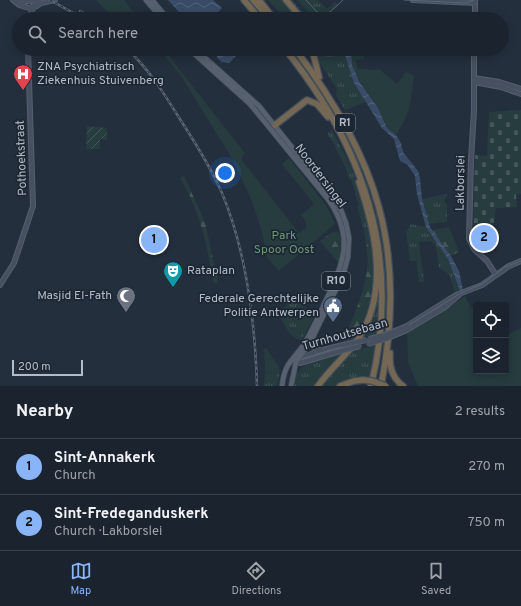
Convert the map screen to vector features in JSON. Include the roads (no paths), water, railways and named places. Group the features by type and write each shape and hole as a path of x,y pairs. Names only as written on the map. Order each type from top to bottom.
{"highway":[{"path":"244,0 254,12"},
{"path":"253,0 264,12"},
{"path":"259,0 268,12"},
{"path":"286,0 296,12"},
{"name":"R1","path":"291,56 326,105 352,155 369,202 377,235 382,273 382,321 379,352 371,386"},
{"name":"R1","path":"301,56 321,83 348,128 372,182 388,247 391,303 387,353 381,386"},
{"name":"R1","path":"314,56 321,83"},
{"path":"308,80 310,88 328,117 344,148 359,184 372,232 377,282 373,306 362,332 318,386"},
{"path":"272,127 307,100 317,104 328,117"},
{"path":"391,303 394,331 390,355 390,368 397,382 403,386"},
{"path":"340,386 354,381 363,380 377,382 386,386"}],"main road":[{"path":"146,0 156,12"},
{"path":"152,0 162,12"},
{"name":"Noordersingel","path":"197,56 240,94 272,127 338,206 343,215 348,233 349,251 345,270 311,341 296,359 288,363 284,373 282,386"},
{"name":"Noordersingel","path":"203,56 248,94 333,206 342,225 344,238 343,260 337,278 296,359 291,386"}],"street":[{"path":"12,0 17,4 32,8 40,3 55,0"},
{"path":"16,0 22,2 34,0"},
{"path":"32,12 32,8 39,0"},
{"path":"413,0 475,2"},
{"name":"Pothoekstraat","path":"0,285 14,263 34,206 28,56"},
{"name":"Lakborslei","path":"474,56 475,80 469,236 474,249 487,261 496,275"},
{"path":"475,80 521,89"},
{"path":"483,81 521,94"},
{"name":"Turnhoutsebaan","path":"367,341 360,346 300,363 296,359 323,350 367,341 407,328 461,294 482,285 509,266 521,261"},
{"path":"311,341 315,349 323,350"}],"water":[{"path":"168,0 213,0 222,8 218,12 179,12"},
{"path":"217,56 236,56 229,63 222,62"},
{"path":"345,56 351,56 352,65 359,81 378,108 387,128 396,135 401,143 403,152 418,171 422,199 430,227 451,256 459,271 463,290 460,291 448,259 426,227 417,194 415,176 407,164 400,161 394,139 382,128 354,83"}],"tram line":[{"path":"306,0 317,12"},
{"path":"330,12 343,0"},
{"path":"404,0 467,3 474,0"},
{"path":"302,359 330,350 380,338 399,331 461,293 482,284 505,267 521,261"}],"railway":[{"path":"50,0 71,12"},
{"path":"135,56 167,98 202,154 222,193 231,216 244,264 252,313 257,386"}],"place":[{"name":"ZNA Psychiatrisch Ziekenhuis Stuivenberg","path":"23,91"},
{"name":"Sint-Fredeganduskerk","path":"484,238"},
{"name":"Sint-Annakerk","path":"154,240"},
{"name":"Rataplan","path":"173,288"},
{"name":"Masjid El-Fath","path":"126,313"},
{"name":"Federale Gerechtelijke Politie Antwerpen","path":"333,323"}],"park label":[{"name":"Park Spoor Oost","path":"284,243"}]}
